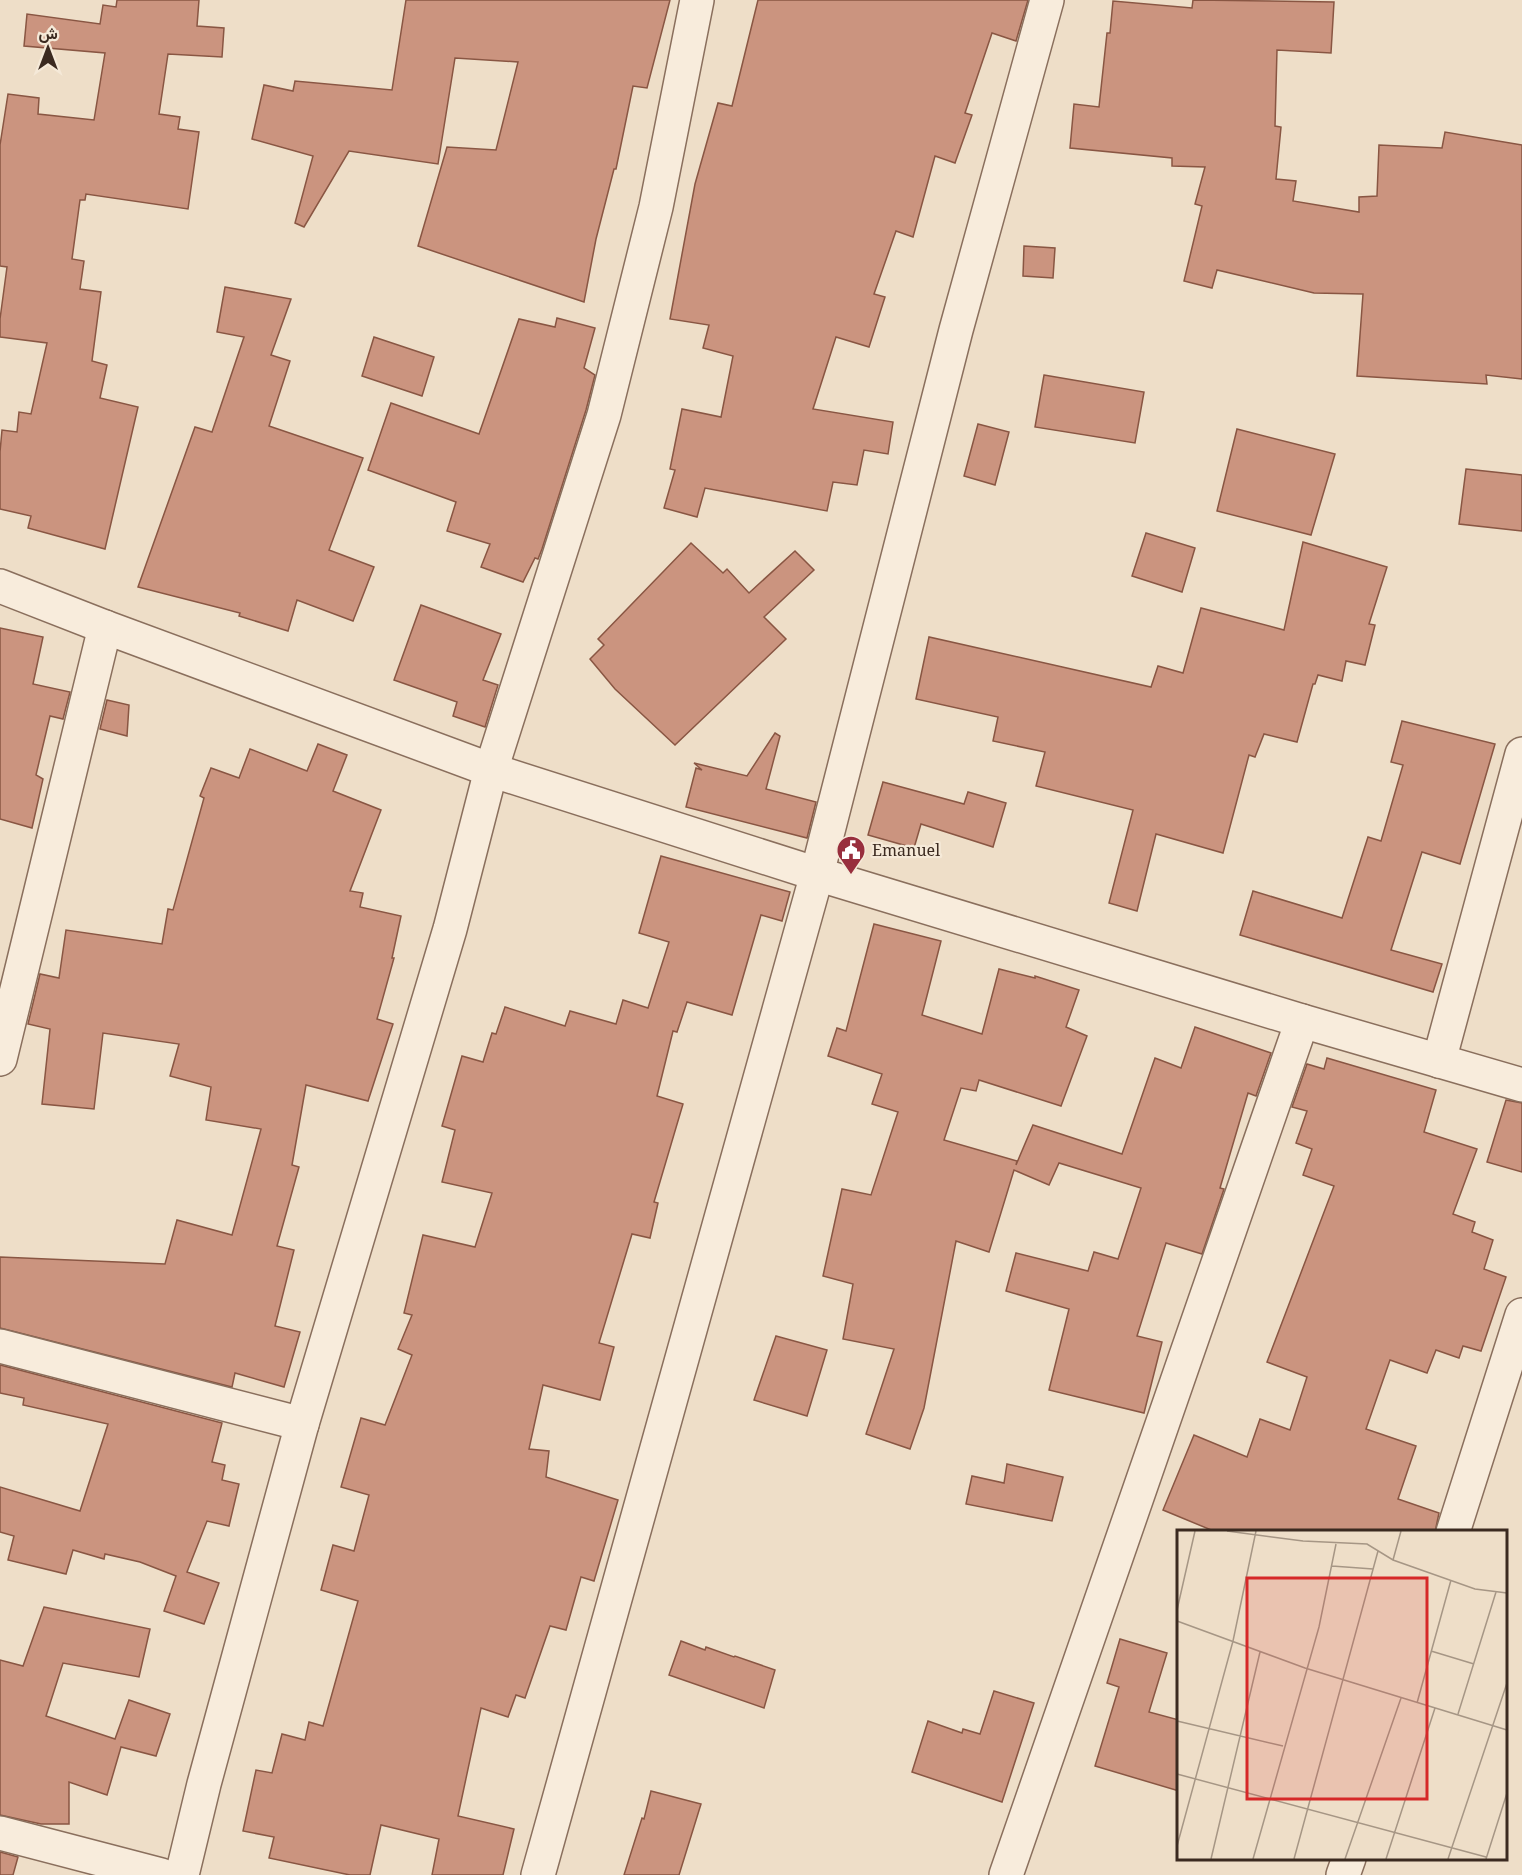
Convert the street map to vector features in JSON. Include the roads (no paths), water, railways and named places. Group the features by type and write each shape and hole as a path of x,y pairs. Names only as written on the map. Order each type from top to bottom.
{"street":[{"path":"182,1875 207,1773 302,1424 450,929 491,770 604,415 656,207 697,0"},
{"path":"538,1875 816,874 956,330 1047,0"},
{"path":"0,586 491,770 816,874 1522,1085"},
{"path":"0,1059 105,627"},
{"path":"1439,1061 1522,754"},
{"path":"1006,1875 1302,1021"},
{"path":"1454,1530 1522,1315"},
{"path":"0,1346 302,1424"},
{"path":"0,1833 161,1875"},
{"path":"1344,1875 1348,1860"}],"place":[{"name":"Emanuel","path":"851,876"}]}
